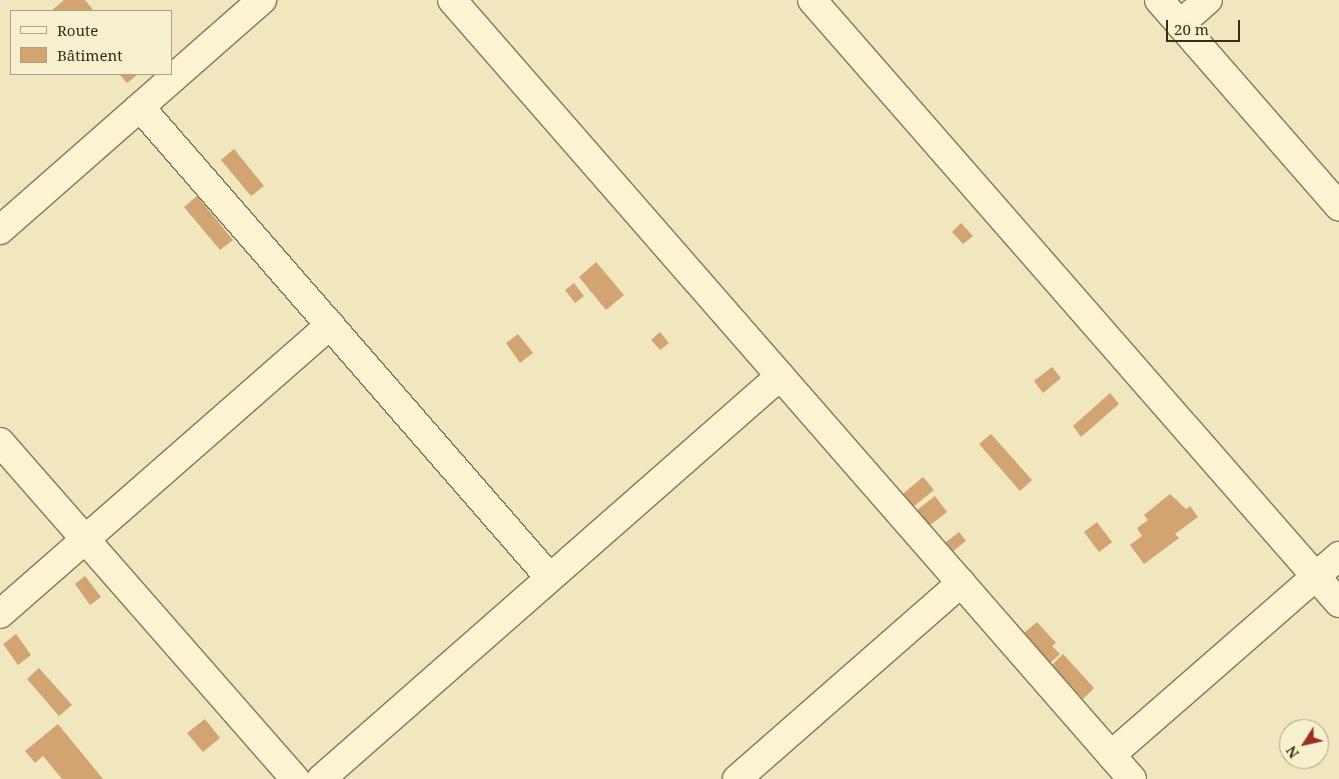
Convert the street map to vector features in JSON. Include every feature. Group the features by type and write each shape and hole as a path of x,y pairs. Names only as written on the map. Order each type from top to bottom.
{"street":[{"path":"0,230 262,0"},
{"path":"452,0 1132,779"},
{"path":"812,0 1339,604"},
{"path":"1159,0 1339,206"},
{"path":"1180,24 1208,0"},
{"path":"140,107 550,578"},
{"path":"0,614 330,325"},
{"path":"321,779 780,376"},
{"path":"0,442 295,779"},
{"path":"1111,755 1339,556"},
{"path":"742,777 961,583"}],"building":[{"path":"64,0 85,0 93,10 52,10"},
{"path":"120,75 137,75 127,83"},
{"path":"234,149 264,186 251,196 221,160"},
{"path":"197,196 233,240 220,250 184,207"},
{"path":"961,223 973,236 963,244 952,232"},
{"path":"596,262 624,295 606,310 579,277"},
{"path":"574,283 584,296 575,303 565,290"},
{"path":"660,332 669,343 660,350 651,340"},
{"path":"518,334 533,353 520,363 506,343"},
{"path":"1052,367 1061,378 1043,393 1034,381"},
{"path":"1110,393 1119,404 1081,437 1073,426"},
{"path":"991,434 1032,480 1020,491 979,444"},
{"path":"923,477 934,490 908,511 898,498"},
{"path":"1170,494 1186,509 1190,506 1198,517 1175,534 1179,538 1144,564 1130,545 1142,536 1137,528 1148,520 1144,515"},
{"path":"935,496 947,512 929,526 917,510"},
{"path":"1097,522 1112,542 1099,552 1084,532"},
{"path":"959,532 966,541 952,552 945,543"},
{"path":"85,576 101,597 90,605 75,584"},
{"path":"1037,622 1056,643 1052,646 1060,654 1050,663 1024,633"},
{"path":"16,634 31,655 18,665 3,644"},
{"path":"1063,654 1094,688 1083,699 1052,665"},
{"path":"39,668 72,705 59,716 27,679"},
{"path":"205,719 220,738 203,752 187,733"},
{"path":"58,724 103,779 62,779 43,756 35,763 25,751"}]}
